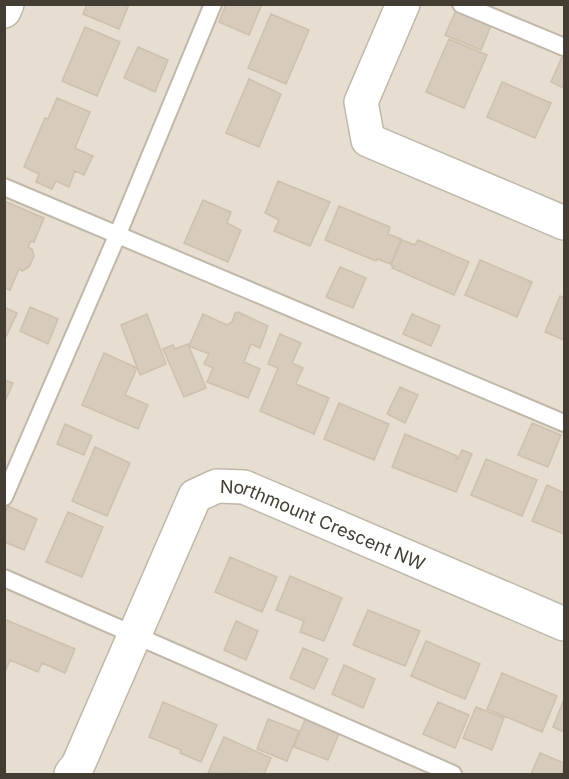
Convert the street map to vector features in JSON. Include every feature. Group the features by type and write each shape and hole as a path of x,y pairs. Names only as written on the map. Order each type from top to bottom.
{"street":[{"path":"4,11 7,4"},
{"path":"404,4 360,102 368,140 564,223"},
{"name":"Northmount Crescent NW","path":"71,774 78,765 195,496 217,486 244,487 564,624"}],"lane":[{"path":"4,496 117,236 213,4"},
{"path":"461,4 564,47"},
{"path":"4,187 564,423"},
{"path":"4,578 453,774"}],"shaded area":[{"path":"5,5 564,5 564,774 5,774"}],"building":[{"path":"87,4 129,4 119,29 83,14"},
{"path":"226,4 262,4 249,35 219,22"},
{"path":"458,6 493,21 481,50 445,35"},
{"path":"271,14 309,30 286,84 248,68"},
{"path":"85,27 120,42 97,96 62,81"},
{"path":"449,39 487,55 464,108 426,92"},
{"path":"138,47 168,60 155,92 124,78"},
{"path":"564,55 564,88 551,82"},
{"path":"249,79 281,94 259,147 226,133"},
{"path":"502,82 551,103 535,138 487,117"},
{"path":"57,98 90,112 75,148 93,156 84,175 75,171 69,187 56,181 52,189 36,182 39,174 24,167 45,118 48,119"},
{"path":"278,181 330,202 310,246 274,231 279,220 265,213"},
{"path":"203,200 231,212 227,223 241,230 228,262 184,243"},
{"path":"4,201 44,218 34,242 31,241 28,247 32,249 34,256 29,267 22,271 19,269 10,290 4,288"},
{"path":"339,206 390,227 388,234 401,239 391,264 377,259 376,261 325,240"},
{"path":"402,240 415,245 418,240 469,262 454,295 392,268 391,265"},
{"path":"480,260 532,282 517,317 465,295"},
{"path":"340,267 366,278 353,308 326,297"},
{"path":"560,296 564,298 564,340 545,332"},
{"path":"4,307 17,313 4,341"},
{"path":"30,307 58,319 48,344 20,331"},
{"path":"238,312 268,326 260,348 251,344 244,362 260,369 248,398 207,382 213,368 204,364 209,354 189,346 203,314 227,325 232,322 235,313"},
{"path":"147,314 166,364 140,375 121,325"},
{"path":"412,314 440,326 431,346 403,334"},
{"path":"280,334 301,343 292,363 303,368 296,384 329,398 314,434 260,411 278,368 268,364"},
{"path":"188,344 206,388 184,397 163,349 173,345 175,349"},
{"path":"104,353 137,368 125,395 148,405 138,429 82,405"},
{"path":"4,380 13,383 4,404"},
{"path":"400,387 418,395 405,423 387,414"},
{"path":"339,403 389,424 374,460 324,439"},
{"path":"532,423 561,435 548,467 518,455"},
{"path":"65,424 92,436 84,455 57,444"},
{"path":"405,434 457,456 456,459 462,450 472,454 456,492 392,467"},
{"path":"95,447 130,463 107,516 72,501"},
{"path":"486,459 537,480 522,516 471,495"},
{"path":"547,485 564,493 564,534 532,521"},
{"path":"8,506 37,519 24,550 4,542 4,515"},
{"path":"68,512 103,527 82,577 46,562"},
{"path":"230,557 277,577 262,612 215,592"},
{"path":"290,576 342,598 324,641 300,632 304,621 276,610"},
{"path":"368,610 420,631 405,666 353,645"},
{"path":"4,619 75,649 65,673 42,663 38,672 10,660 4,674"},
{"path":"236,621 258,631 246,660 224,650"},
{"path":"426,641 480,664 465,699 411,676"},
{"path":"303,648 328,659 314,689 290,678"},
{"path":"344,665 375,679 363,708 332,694"},
{"path":"502,673 557,696 542,732 487,709"},
{"path":"564,699 564,732 553,727"},
{"path":"163,702 217,725 201,762 180,753 181,750 149,737"},
{"path":"438,702 469,715 455,748 423,734"},
{"path":"476,707 504,718 492,750 463,738"},
{"path":"306,717 340,731 328,760 294,747"},
{"path":"268,719 299,731 287,761 257,749"},
{"path":"224,737 271,758 264,774 208,773"},
{"path":"540,753 564,763 562,774 531,774"}]}
